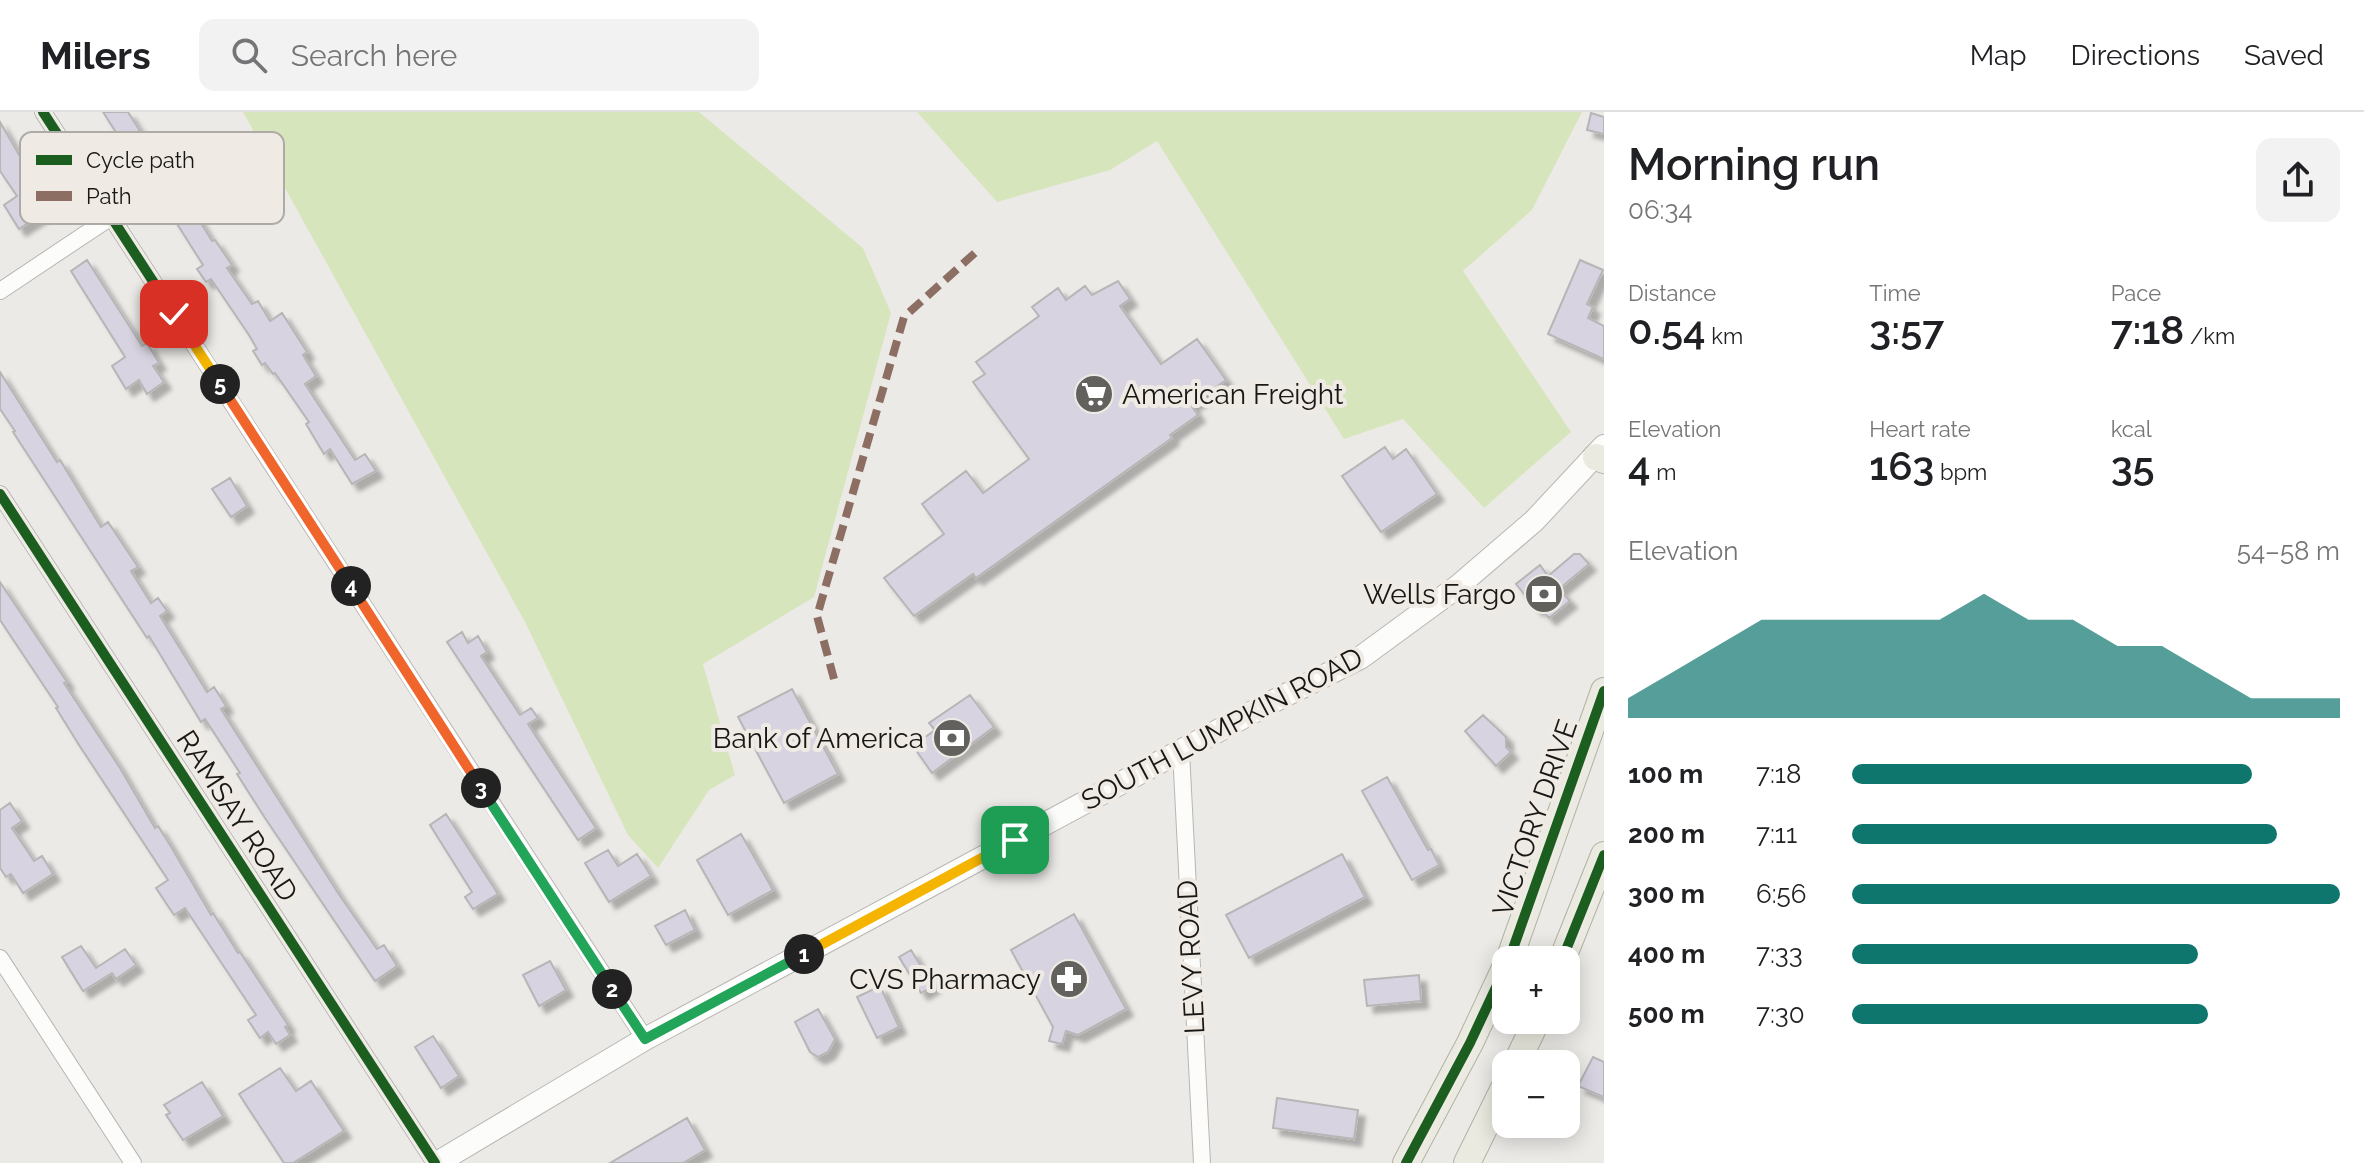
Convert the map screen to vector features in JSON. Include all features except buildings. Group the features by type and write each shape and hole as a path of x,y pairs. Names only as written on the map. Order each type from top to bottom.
{"highway":[{"name":"VICTORY DRIVE","path":"1514,946 1604,691"},
{"path":"1568,946 1604,855"},
{"path":"1406,1163 1492,996"},
{"path":"1467,1163 1492,1112"}],"main road":[{"name":"SOUTH LUMPKIN ROAD","path":"436,1163 645,1039 1360,658 1464,581 1534,521 1602,454"}],"street":[{"path":"43,112 56,132"},
{"path":"0,291 100,224"},
{"path":"116,224 645,1039"},
{"name":"RAMSAY ROAD","path":"0,494 436,1163"},
{"name":"LEVY ROAD","path":"1181,751 1202,1163"},
{"path":"0,958 133,1163"}],"green space":[{"path":"243,112 699,112 863,248 891,313 814,597 703,664 735,775 709,790 658,868 628,835 525,622 284,186 284,132 254,132"},
{"path":"917,112 1582,112 1532,210 1463,271 1571,432 1484,508 1403,419 1344,439 1157,141 1110,170 997,202"}],"marked path":[{"path":"834,679 817,616 904,317 976,252"}],"cycle path":[{"path":"43,112 56,132"},
{"path":"116,224 645,1039"},
{"path":"0,494 435,1163"},
{"path":"1514,946 1604,691"},
{"path":"1568,946 1604,855"},
{"path":"1406,1163 1492,996"}],"place":[{"name":"American Freight","path":"1094,394"},
{"name":"Wells Fargo","path":"1544,594"},
{"name":"Bank of America","path":"952,738"},
{"name":"CVS Pharmacy","path":"1069,979"}],"route":[{"path":"174,314 645,1039 1015,840"}]}
